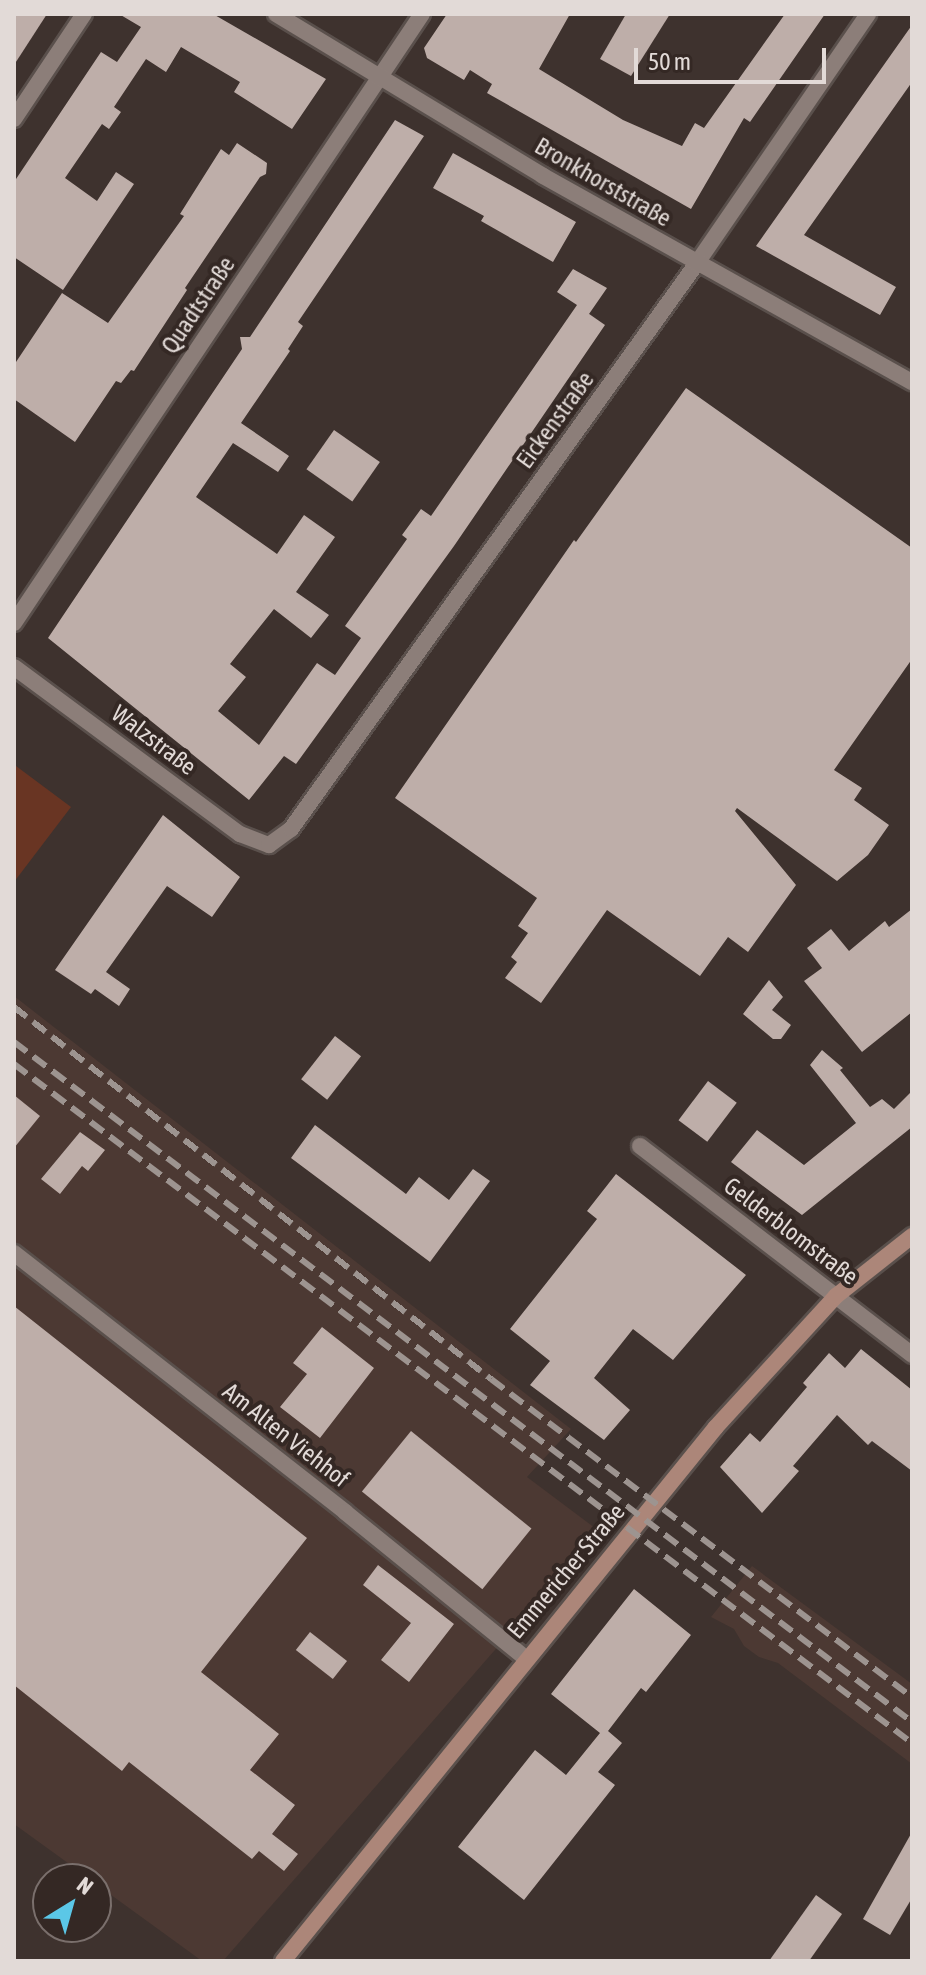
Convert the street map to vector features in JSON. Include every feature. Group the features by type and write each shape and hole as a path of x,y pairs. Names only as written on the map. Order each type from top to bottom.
{"main road":[{"name":"Emmericher Straße","path":"283,1961 525,1658 716,1427 836,1296 912,1236"}],"street":[{"path":"14,119 84,14"},
{"name":"Bronkhorststraße","path":"276,14 379,79 697,263 912,382"},
{"name":"Quadtstraße","path":"14,623 422,14"},
{"name":"Eickenstraße","path":"269,845 291,829 697,263 868,14"},
{"name":"Walzstraße","path":"14,667 240,834 269,845"},
{"name":"Gelderblomstraße","path":"640,1146 912,1355"},
{"name":"Am Alten Viehhof","path":"14,1253 345,1512 525,1658"}],"shaded area":[{"path":"16,766 71,807 14,882 14,769"},
{"path":"14,996 571,1429 527,1477 599,1531 223,1961 202,1961 112,1896 112,1863 68,1863 14,1824"},
{"path":"752,1566 912,1684 912,1764 778,1663 759,1657 744,1646 734,1629 711,1617"}],"building":[{"path":"14,14 47,14 14,65"},
{"path":"119,14 213,14 326,79 292,129 234,92 240,82 181,47 166,72 146,59 114,107 121,112 109,129 102,124 65,178 97,201 116,172 134,184 63,290 14,257 14,182 101,52 117,62 141,27"},
{"path":"447,14 570,14 539,69 623,120 682,146 695,123 704,128 785,14 825,14 750,122 744,118 691,209 487,93 492,84 470,70 464,80 427,58 424,48"},
{"path":"626,14 670,14 631,76 600,59"},
{"path":"912,25 912,82 804,235 896,287 880,315 756,246"},
{"path":"395,120 424,136 298,322 303,326 288,349 290,351 241,423 289,456 278,472 233,443 196,497 277,554 304,515 335,537 296,592 329,615 311,638 274,609 230,664 246,677 218,711 259,745 317,663 335,675 361,638 345,626 407,539 402,535 421,509 431,516 577,305 557,292 573,269 607,288 589,314 605,325 454,546 296,764 284,756 249,800 48,638 242,349 240,337 250,337"},
{"path":"237,143 267,163 266,174 260,177 185,288 187,290 134,371 131,370 121,383 116,381 75,442 14,399 14,365 62,293 108,323 184,216 180,214 221,149 229,155"},
{"path":"453,153 576,222 553,262 481,221 484,216 433,188"},
{"path":"686,388 912,548 912,659 834,770 862,788 854,800 889,825 868,855 837,881 737,808 735,811 796,885 748,952 728,937 700,976 607,910 541,1003 505,978 517,962 511,957 528,933 518,926 537,898 395,798 574,540 576,542"},
{"path":"334,430 380,462 352,501 306,469"},
{"path":"163,815 240,877 212,917 167,886 106,972 130,989 119,1006 95,989 91,994 55,970"},
{"path":"912,909 912,1012 862,1052 804,981 822,968 807,948 831,929 849,951 885,921 889,927"},
{"path":"769,980 783,997 772,1010 791,1025 781,1039 773,1039 743,1014"},
{"path":"335,1036 361,1056 327,1100 301,1079"},
{"path":"822,1050 843,1068 840,1070 870,1107 882,1099 894,1109 912,1091 912,1127 802,1215 731,1162 757,1130 804,1165 856,1123 810,1065"},
{"path":"708,1081 737,1103 707,1142 679,1120"},
{"path":"14,1095 40,1116 14,1148"},
{"path":"315,1125 406,1194 419,1177 449,1200 473,1169 490,1181 430,1262 291,1158"},
{"path":"80,1132 105,1150 88,1171 82,1166 60,1194 41,1179"},
{"path":"616,1174 746,1275 673,1360 633,1329 594,1378 630,1410 604,1440 530,1385 550,1361 510,1329 597,1219 587,1211"},
{"path":"14,1306 307,1538 201,1672 279,1734 250,1770 295,1805 272,1834 298,1854 284,1871 259,1851 252,1859 129,1762 122,1771 14,1685"},
{"path":"322,1327 374,1368 320,1438 280,1407 307,1374 293,1363"},
{"path":"861,1349 912,1390 912,1471 872,1441 868,1445 837,1415 793,1466 799,1471 762,1513 720,1467 750,1433 760,1442 807,1387 803,1383 829,1353 845,1368"},
{"path":"411,1431 531,1529 482,1589 362,1492"},
{"path":"378,1565 454,1624 409,1682 381,1660 411,1623 363,1585"},
{"path":"634,1589 691,1635 646,1692 641,1688 608,1731 622,1743 598,1772 615,1785 524,1900 458,1847 535,1750 566,1775 600,1733 551,1694"},
{"path":"310,1632 347,1661 333,1679 296,1650"},
{"path":"912,1832 912,1898 890,1935 863,1919"},
{"path":"816,1895 842,1914 809,1961 769,1961"}],"railway":[{"path":"14,1007 491,1379 912,1697"},
{"path":"14,1042 912,1722"},
{"path":"14,1064 912,1743"}]}
